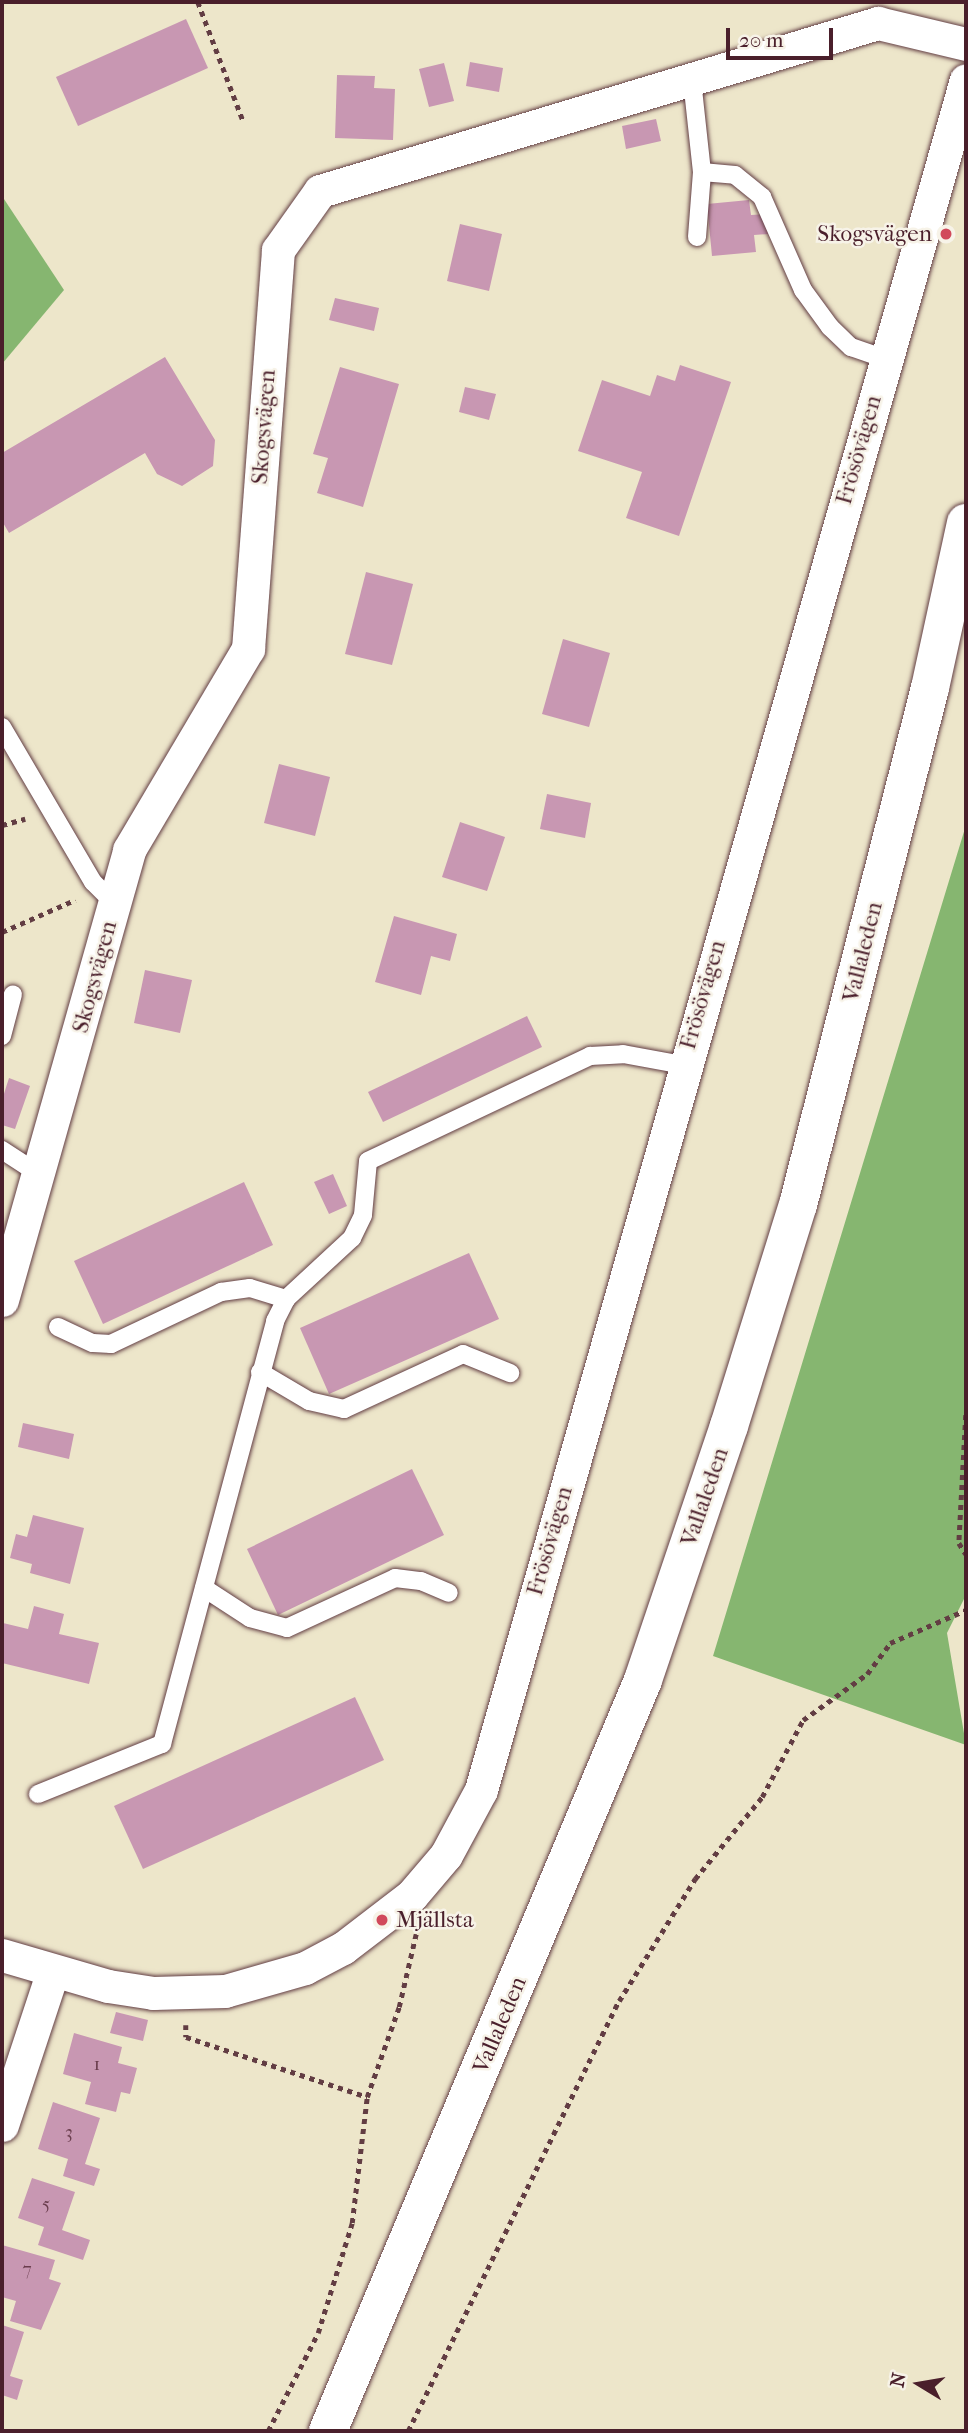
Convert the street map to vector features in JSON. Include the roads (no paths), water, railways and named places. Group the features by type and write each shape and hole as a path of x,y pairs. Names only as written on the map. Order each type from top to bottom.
{"main road":[{"name":"Vallaleden","path":"328,2431 643,1680 729,1426 802,1192 930,688 966,523"}],"street":[{"name":"Skogsvägen","path":"2,1300 39,1174 107,896 129,850 248,649 278,250 320,191 878,23 966,44"},
{"name":"Frösövägen","path":"2,1955 108,1986 183,1993 225,1991 305,1968 343,1948 412,1895 446,1855 481,1790 683,1065 966,80"},
{"path":"2,2125 53,1971"}],"lane":[{"path":"692,80 702,172 697,237"},
{"path":"702,172 735,175 762,197 803,290 830,327 851,347 885,359"},
{"path":"2,727 107,896"},
{"path":"2,1036 13,994"},
{"path":"38,1794 162,1744 260,1372 286,1299 352,1238 363,1215 368,1161 590,1056 623,1054 683,1065"},
{"path":"2,1150 39,1174"},
{"path":"58,1327 93,1343 111,1344 236,1288 286,1299"},
{"path":"260,1372 309,1401 344,1409 463,1353 510,1373"},
{"path":"204,1588 250,1618 287,1628 395,1578 421,1581 449,1593"}],"place":[{"name":"Skogsvägen","path":"946,234"},
{"name":"Mjällsta","path":"382,1920"}]}
